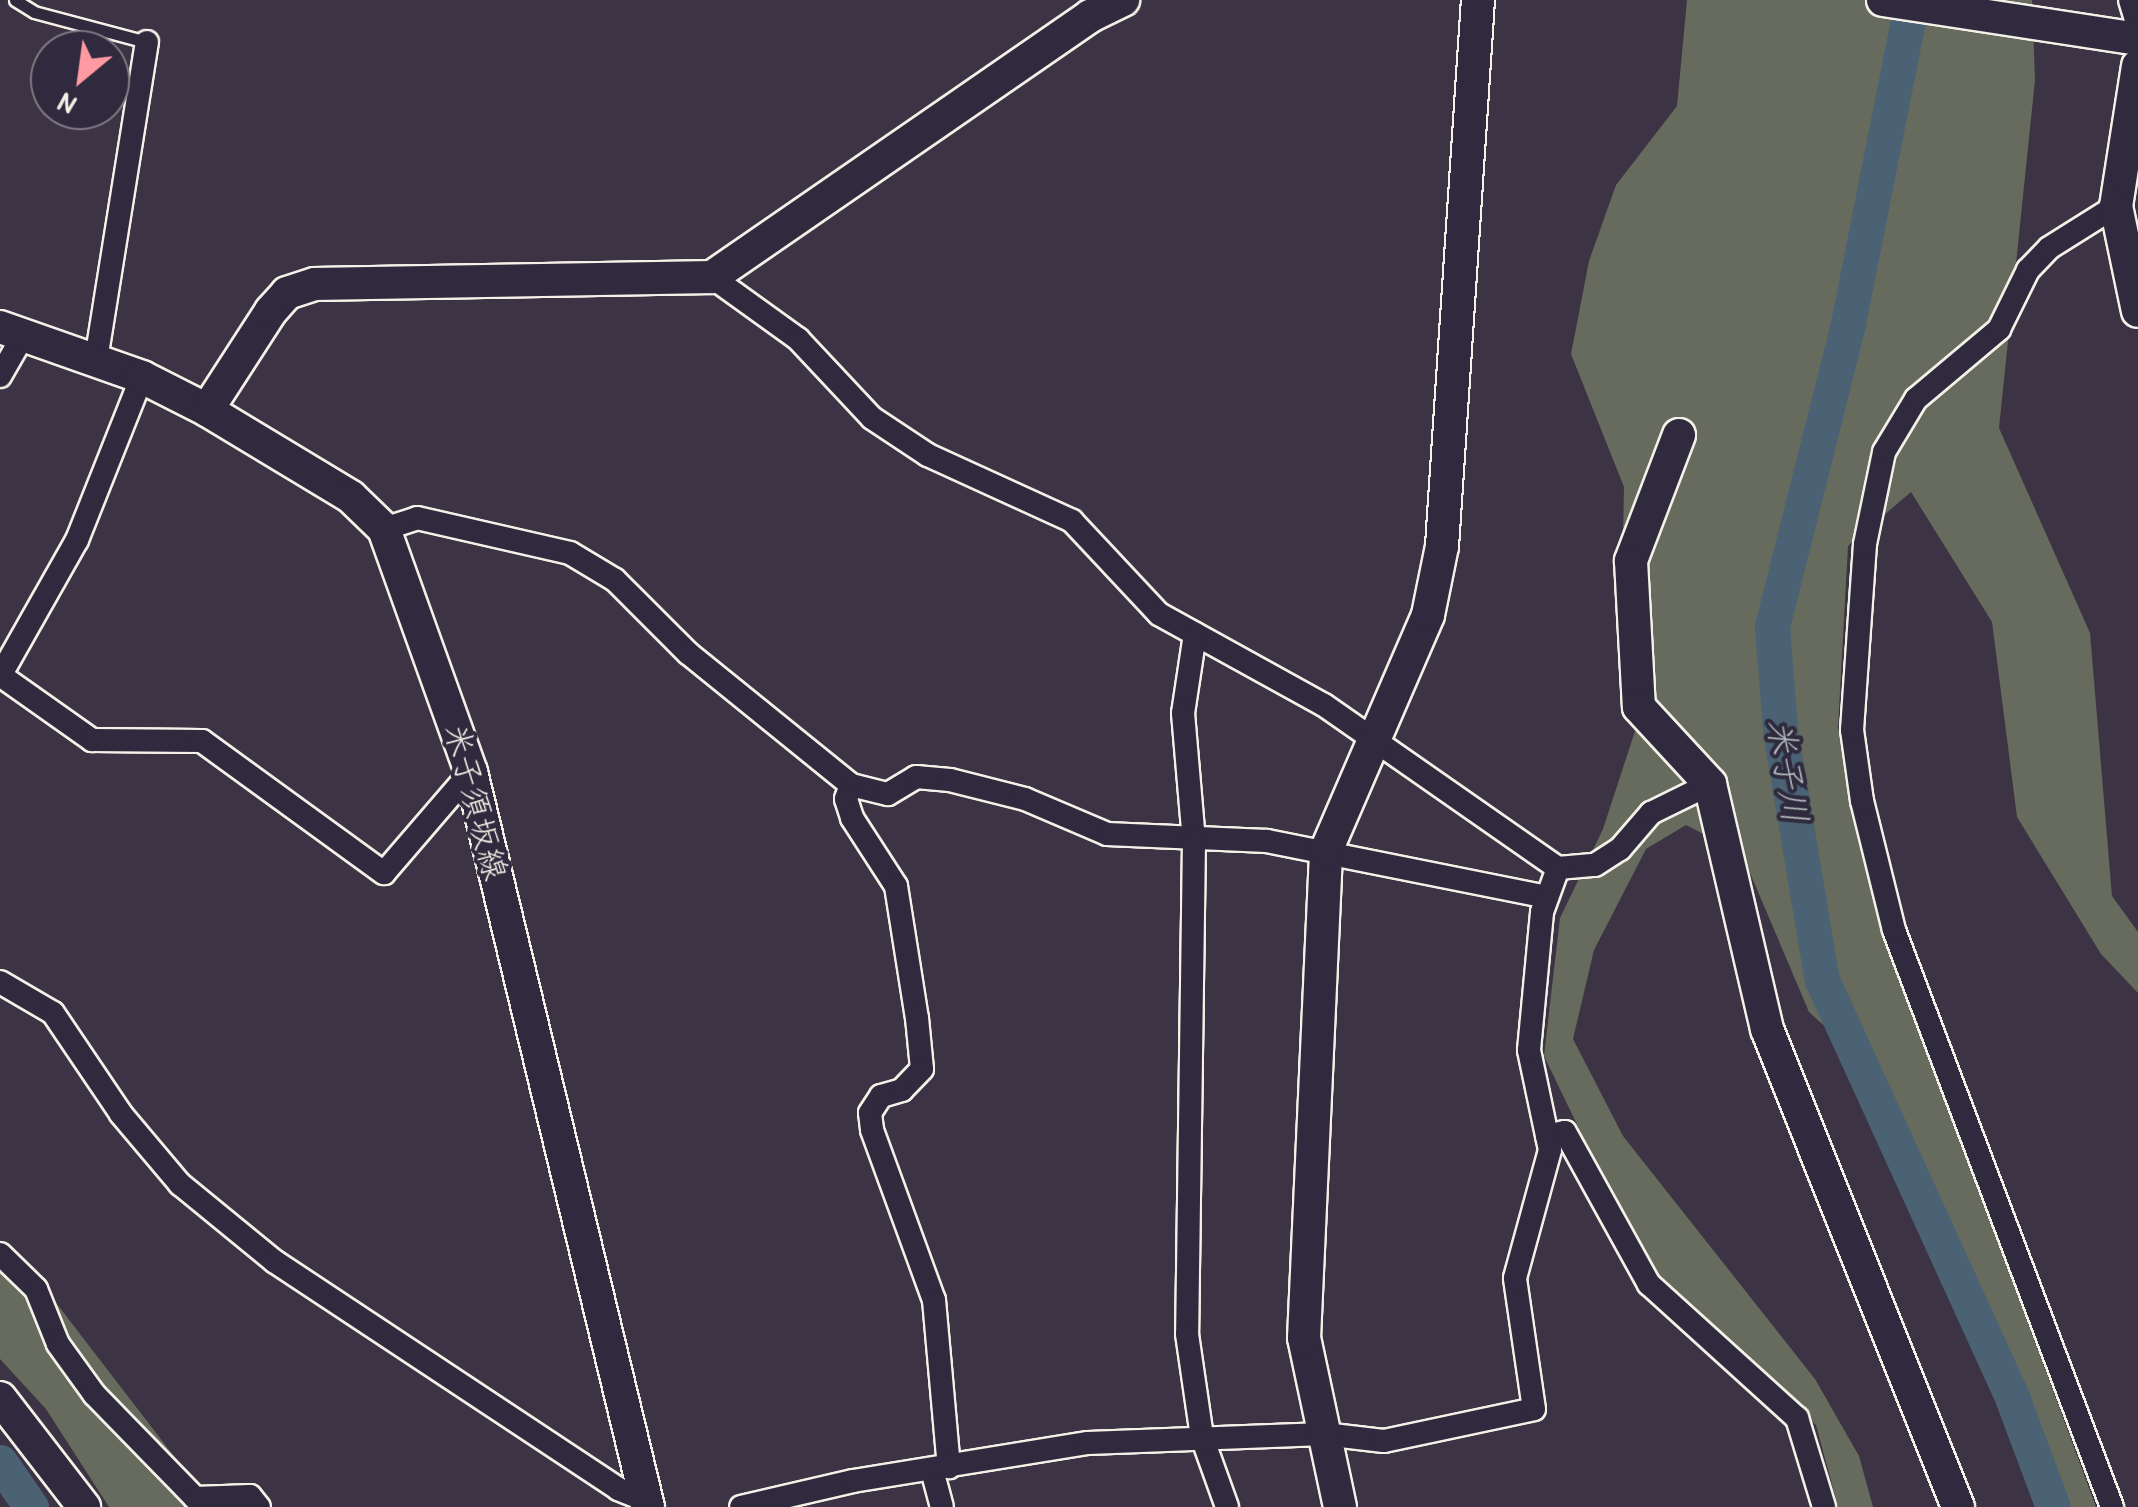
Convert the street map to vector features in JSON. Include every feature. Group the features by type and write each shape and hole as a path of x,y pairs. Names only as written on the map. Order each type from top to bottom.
{"street":[{"path":"207,410 271,311 287,293 315,284 712,277 1090,16 1124,0"},
{"path":"1340,1507 1304,1338 1326,851 1428,614 1442,546 1478,0"},
{"path":"1883,0 2138,39"},
{"path":"2130,0 2138,27"},
{"path":"96,360 147,42"},
{"path":"2138,66 2116,206 2138,311"},
{"path":"2112,1507 1894,930 1862,801 1852,730 1865,544 1884,452 1916,399 2000,329 2028,270 2049,248 2116,206"},
{"path":"712,277 798,339 872,418 928,455 1072,521 1159,614 1324,705 1374,744 1558,868 1595,864 1620,850 1651,813 1710,784"},
{"path":"0,376 11,332"},
{"name":"米子須坂線","path":"11,332 142,377 207,410 351,497 384,529 440,669 471,772 648,1504"},
{"path":"142,377 77,540 0,676 92,740 202,741 384,873 471,772"},
{"path":"1680,435 1632,561 1639,707 1710,784 1767,1028 1958,1507"},
{"path":"384,529 417,518 570,553 615,580 688,653 851,785 888,794 916,777 950,780 1024,798 1107,834 1194,841 1267,841 1546,897"},
{"path":"1195,634 1183,713 1194,841 1186,1334 1202,1436 1227,1507"},
{"path":"851,785 846,799 852,818 896,886 917,1018 922,1069 902,1090 881,1096 870,1113 934,1300 942,1507"},
{"path":"740,1507 1088,1444 1202,1436 1324,1434 1384,1441 1534,1409 1515,1278 1550,1150 1529,1050 1546,897 1558,868"},
{"path":"0,982 52,1013 180,1184 274,1261 618,1489 648,1504"},
{"path":"1547,1136 1565,1132 1649,1284 1797,1418 1824,1507"},
{"path":"0,1254 36,1289 58,1344 94,1394 196,1498 250,1496 260,1507"},
{"path":"0,1398 84,1507"}],"lane":[{"path":"15,0 34,12 147,42"}],"green space":[{"path":"1687,0 2032,0 2035,80 1999,428 2090,633 2112,896 2138,932 2138,993 2101,954 2017,817 1992,622 1911,492 1848,546 1838,728 1961,1141 2096,1507 2057,1507 1886,1082 1809,1012 1742,854 1686,825 1646,849 1594,950 1573,1039 1623,1136 1815,1379 1859,1456 1873,1507 1838,1507 1816,1425 1649,1274 1544,1056 1560,918 1603,829 1655,670 1622,590 1624,487 1571,354 1589,261 1616,185 1677,106"},
{"path":"0,1240 30,1269 213,1507 109,1507 46,1409 0,1359"}],"waterway":[{"name":"米子川","path":"1912,0 1847,328 1772,626 1780,730 1822,980 2013,1400 2053,1507"},
{"path":"0,1462 31,1507"}]}
